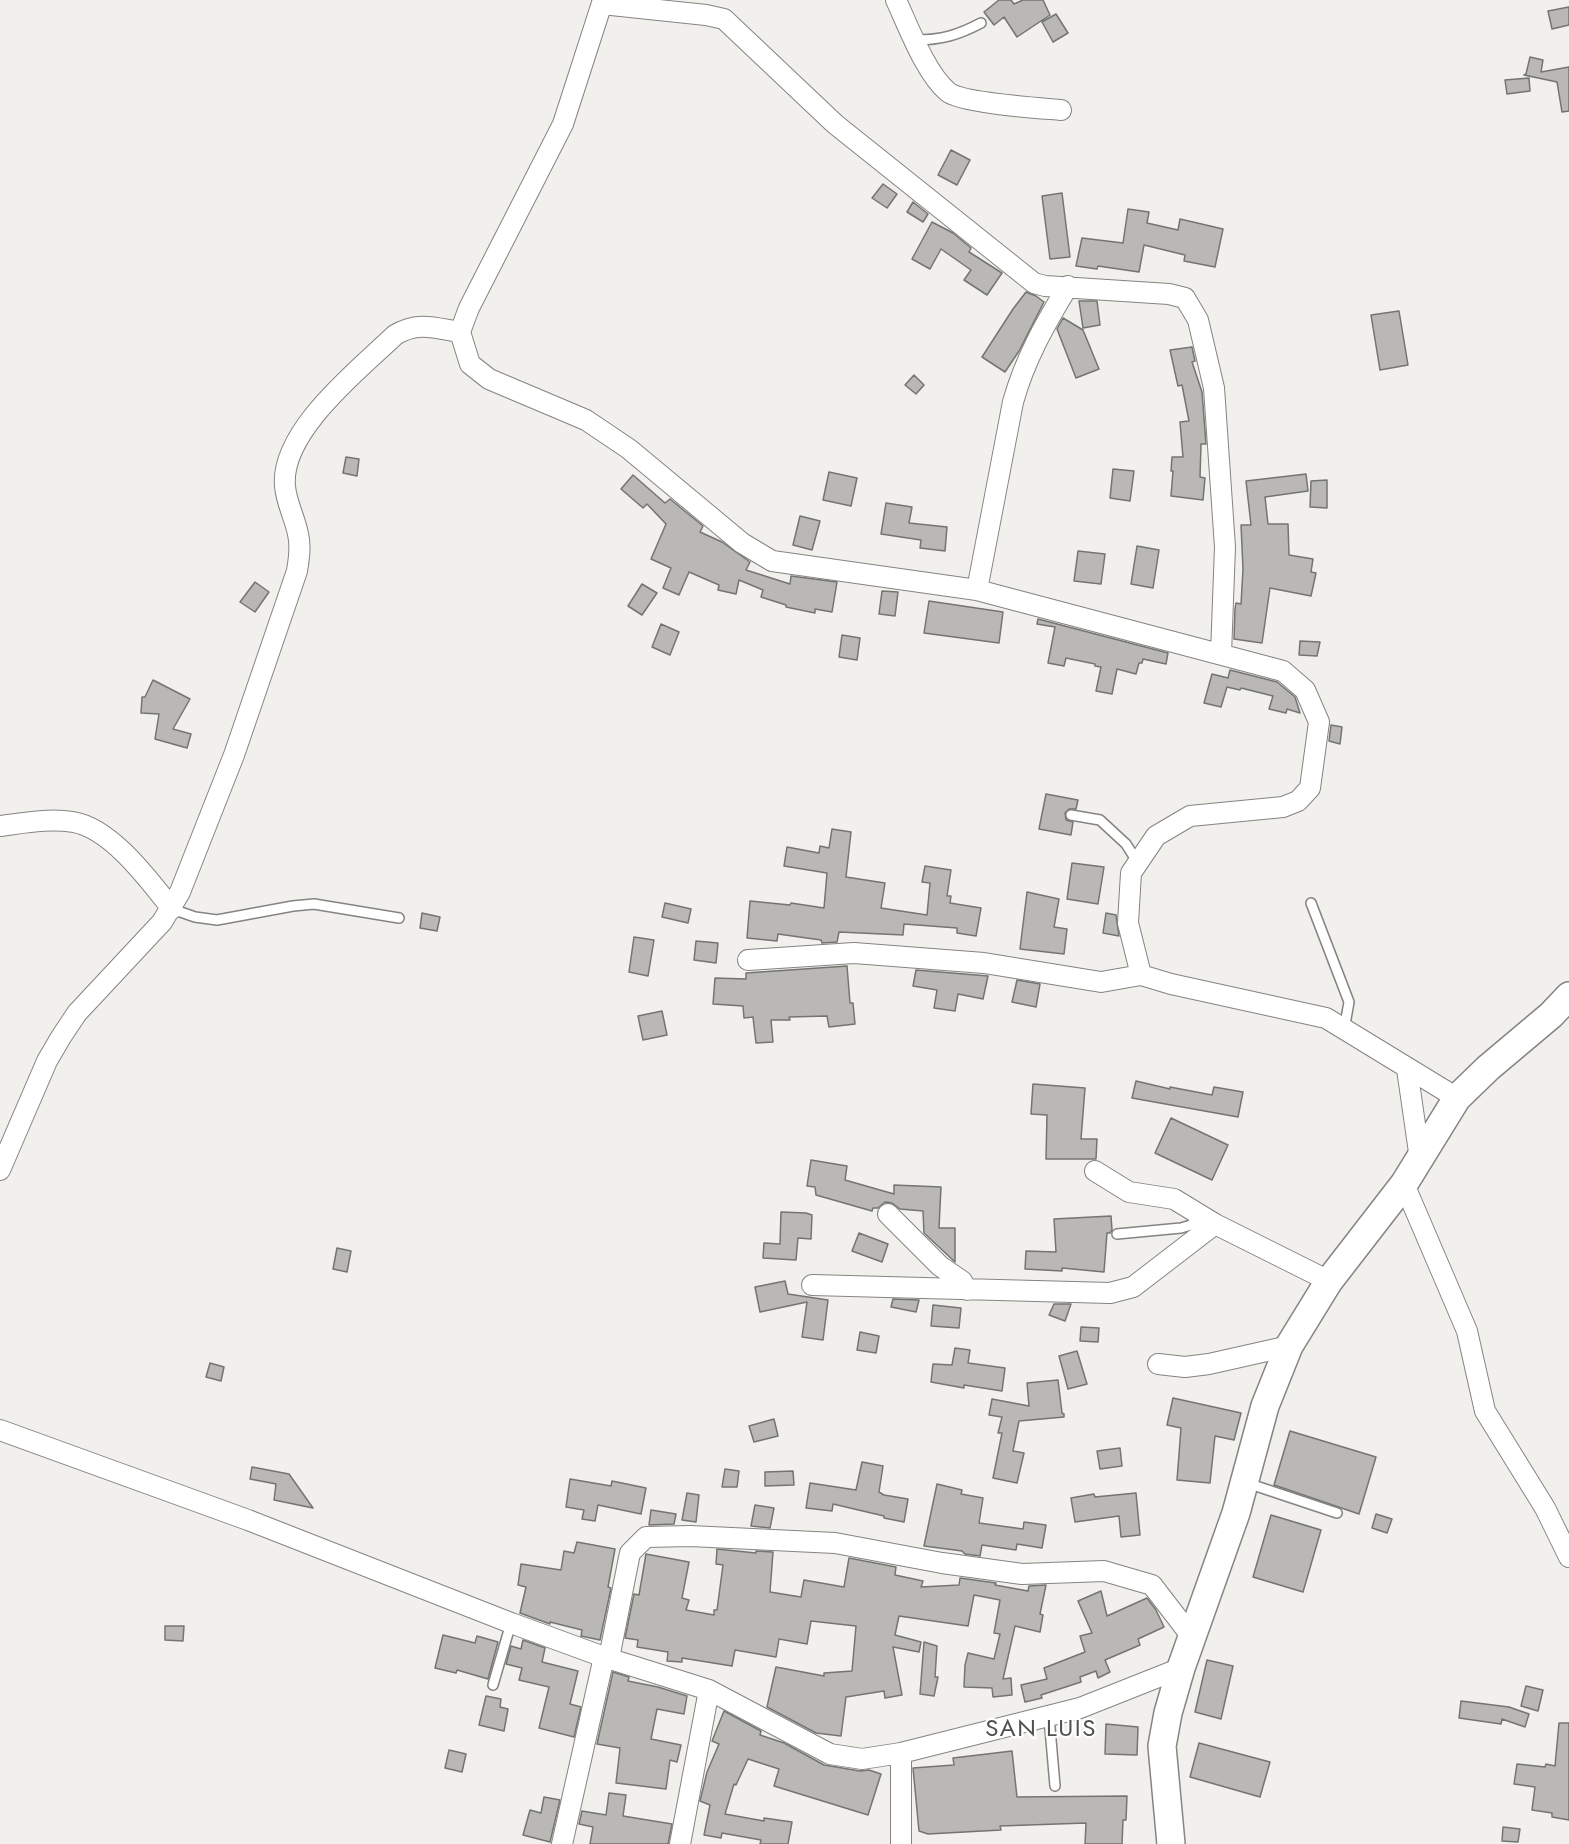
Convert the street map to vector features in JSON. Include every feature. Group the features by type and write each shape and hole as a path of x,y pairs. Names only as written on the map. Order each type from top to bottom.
{"street":[{"path":"896,0 933,76 949,93 974,100 1061,110"},
{"path":"1141,975 1128,923 1131,873 1156,836 1190,816 1283,807 1298,801 1310,788 1319,722 1305,690 1283,671 977,590 772,561 742,543 630,449 586,420 489,379 470,364 460,332 468,308 563,124 602,2 724,19 835,124 1034,283 1045,286 1169,294 1185,298 1198,320 1214,388 1225,548 1221,654"},
{"path":"977,590 1013,402 1021,373 1040,333 1068,286"},
{"path":"0,1170 47,1060 61,1037 77,1013 162,922 172,909 180,892 234,754 297,571 299,537 285,485 286,469 302,431 319,408 395,335 408,327 418,326 460,332"},
{"path":"0,826 40,821 74,822 96,830 145,875 172,909"},
{"path":"748,960 854,953 984,963 1101,982 1141,975 1171,984 1326,1018 1457,1098"},
{"path":"1171,1844 1162,1746 1168,1713 1181,1668 1245,1482 1265,1406 1289,1346 1329,1281 1404,1184 1457,1098 1488,1068 1551,1016 1569,996"},
{"path":"1407,1069 1420,1159"},
{"path":"1095,1171 1129,1192 1174,1198 1208,1219 1329,1281"},
{"path":"1404,1184 1467,1331 1485,1411 1545,1508 1569,1557"},
{"path":"888,1214 940,1266 962,1281 967,1290"},
{"path":"812,1285 1110,1293 1133,1287 1208,1219"},
{"path":"1158,1365 1185,1367 1209,1364 1289,1346"},
{"path":"0,1430 248,1520 606,1658 709,1690 830,1754 862,1759 901,1754 1080,1708 1181,1668"},
{"path":"562,1844 630,1553 646,1537 690,1536 835,1543 942,1563 1022,1574 1104,1571 1152,1585 1192,1637"},
{"path":"680,1844 709,1690"},
{"path":"901,1754 901,1844"}],"lane":[{"path":"915,40 938,40 961,33 981,23"},
{"path":"1071,815 1100,820 1126,844 1138,863"},
{"path":"1311,903 1349,1002 1344,1030"},
{"path":"172,909 195,917 217,920 314,904 399,918"},
{"path":"1117,1234 1181,1228 1208,1219"},
{"path":"1245,1482 1337,1513"},
{"path":"493,1685 511,1623"},
{"path":"1049,1717 1055,1786"}],"building":[{"path":"999,0 1011,0 1014,4 1023,0 1043,0 1050,15 1017,37 1004,17 994,25 984,12"},
{"path":"1569,7 1569,25 1552,29 1548,11"},
{"path":"1056,14 1068,33 1053,42 1042,22"},
{"path":"1530,57 1543,60 1541,72 1569,67 1569,111 1562,112 1557,82 1524,75"},
{"path":"1529,78 1530,91 1507,94 1505,80"},
{"path":"951,150 970,160 957,185 938,175"},
{"path":"883,184 897,194 887,208 872,198"},
{"path":"1062,193 1070,257 1050,259 1042,196"},
{"path":"913,202 928,214 923,222 907,212"},
{"path":"1128,209 1149,212 1147,223 1178,230 1180,219 1223,229 1215,267 1184,261 1185,255 1144,245 1139,272 1098,266 1097,269 1076,266 1082,238 1123,243"},
{"path":"932,222 953,233 971,248 969,252 1002,273 987,295 964,280 971,270 941,249 930,269 912,259"},
{"path":"1026,292 1044,302 1019,351 1005,372 982,357"},
{"path":"1079,301 1097,301 1100,325 1083,328"},
{"path":"1399,311 1408,365 1380,370 1371,315"},
{"path":"1063,318 1083,330 1099,369 1076,378 1057,329"},
{"path":"1192,347 1195,361 1192,362 1202,392 1206,444 1201,444 1200,477 1205,478 1203,500 1171,496 1172,457 1183,457 1180,422 1189,421 1182,385 1178,386 1170,350"},
{"path":"914,375 924,385 916,394 905,385"},
{"path":"346,457 359,459 357,476 343,473"},
{"path":"1113,469 1134,471 1130,501 1110,498"},
{"path":"829,472 857,478 851,506 823,500"},
{"path":"1306,474 1308,491 1265,497 1268,524 1288,524 1289,555 1313,559 1311,572 1316,573 1311,596 1270,588 1262,643 1234,639 1236,603 1241,604 1243,569 1241,525 1251,525 1246,481"},
{"path":"633,475 665,503 670,499 703,526 700,532 722,542 750,562 746,570 790,584 791,576 837,582 832,612 815,609 815,613 786,607 786,605 761,597 763,590 739,580 736,594 718,590 719,585 689,572 679,595 663,588 671,568 651,559 666,524 647,504 643,508 621,489"},
{"path":"1327,480 1327,508 1310,507 1311,481"},
{"path":"886,503 912,507 909,523 947,527 945,551 920,548 921,540 881,534"},
{"path":"800,516 820,521 812,550 793,545"},
{"path":"1137,546 1159,550 1153,588 1131,584"},
{"path":"1078,551 1105,554 1101,584 1074,581"},
{"path":"255,582 269,592 255,612 240,602"},
{"path":"642,584 657,593 642,615 628,606"},
{"path":"882,591 898,592 895,616 879,614"},
{"path":"929,601 1003,612 999,643 924,633"},
{"path":"1038,619 1168,653 1166,664 1143,659 1142,663 1139,663 1136,674 1117,669 1112,694 1096,691 1101,667 1066,658 1064,666 1048,663 1055,627 1037,624"},
{"path":"661,624 679,632 670,655 652,647"},
{"path":"842,635 860,638 857,660 839,657"},
{"path":"1300,641 1320,642 1317,656 1299,655"},
{"path":"1230,670 1277,682 1295,697 1300,713 1287,709 1286,713 1269,709 1273,696 1241,688 1240,690 1227,687 1221,707 1204,703 1212,674 1228,678"},
{"path":"153,680 190,699 173,729 191,734 187,748 155,739 159,714 141,713 142,697 145,697"},
{"path":"1331,725 1342,727 1340,744 1329,741"},
{"path":"1046,794 1078,800 1076,809 1069,809 1065,813 1066,820 1073,822 1071,835 1039,829"},
{"path":"832,829 851,832 846,877 885,883 881,908 927,915 930,883 922,882 925,866 951,870 947,896 951,896 950,903 981,908 976,936 957,933 957,928 904,924 903,935 839,932 837,942 822,943 821,940 778,934 777,941 747,938 750,901 790,905 791,903 824,908 827,873 784,866 787,847 819,853 820,846 829,848"},
{"path":"1072,863 1104,867 1098,904 1067,899"},
{"path":"1027,892 1059,899 1054,927 1067,929 1064,954 1020,949"},
{"path":"665,903 691,909 688,923 662,917"},
{"path":"422,913 440,917 437,931 420,928"},
{"path":"1106,913 1116,915 1119,936 1103,933"},
{"path":"634,937 654,940 648,976 629,972"},
{"path":"696,941 718,943 716,963 694,960"},
{"path":"847,966 850,1003 853,1003 855,1024 829,1027 827,1016 771,1020 773,1042 756,1043 753,1017 744,1018 743,1006 713,1004 715,978 746,979 746,973"},
{"path":"916,970 988,976 983,999 958,994 955,1011 934,1008 937,990 913,986"},
{"path":"1017,980 1040,984 1036,1007 1012,1002"},
{"path":"662,1011 667,1035 643,1040 638,1016"},
{"path":"1136,1081 1212,1095 1214,1087 1243,1092 1238,1117 1132,1098"},
{"path":"1033,1084 1085,1088 1081,1139 1097,1139 1096,1159 1046,1159 1047,1115 1031,1114"},
{"path":"1171,1118 1228,1145 1212,1180 1155,1153"},
{"path":"811,1160 847,1166 845,1180 894,1194 894,1185 941,1187 939,1228 955,1228 955,1262 924,1233 923,1211 900,1209 892,1203 885,1202 878,1208 873,1208 872,1211 816,1195 815,1187 807,1186"},
{"path":"781,1212 812,1215 811,1239 798,1238 796,1260 763,1258 764,1243 780,1244"},
{"path":"1111,1216 1112,1230 1107,1233 1104,1272 1062,1268 1062,1271 1025,1269 1026,1251 1056,1252 1054,1219"},
{"path":"859,1233 888,1244 882,1262 852,1251"},
{"path":"337,1248 351,1251 347,1272 333,1269"},
{"path":"785,1281 788,1294 828,1300 823,1340 802,1337 807,1302 760,1312 755,1287"},
{"path":"893,1299 919,1300 916,1312 891,1307"},
{"path":"1054,1304 1071,1304 1065,1321 1049,1315"},
{"path":"933,1305 961,1308 959,1328 931,1326"},
{"path":"1081,1327 1099,1328 1098,1342 1080,1341"},
{"path":"860,1332 879,1336 876,1353 857,1350"},
{"path":"955,1348 970,1350 968,1363 1005,1368 1002,1391 964,1385 964,1388 931,1382 933,1364 952,1365"},
{"path":"1077,1351 1087,1384 1068,1389 1059,1356"},
{"path":"210,1363 224,1367 221,1381 206,1377"},
{"path":"1058,1380 1064,1417 1019,1421 1013,1451 1024,1453 1017,1483 993,1478 1002,1433 998,1433 1002,1417 989,1415 992,1399 1029,1406 1027,1383"},
{"path":"1173,1398 1241,1413 1234,1440 1215,1436 1210,1483 1177,1480 1181,1428 1167,1425"},
{"path":"774,1419 778,1436 754,1442 749,1426"},
{"path":"1290,1431 1376,1457 1359,1514 1274,1485"},
{"path":"1120,1448 1122,1466 1100,1469 1097,1451"},
{"path":"862,1462 883,1466 879,1492 908,1499 904,1522 833,1504 832,1511 806,1508 810,1483 856,1490"},
{"path":"252,1467 289,1474 313,1508 274,1500 276,1484 250,1479"},
{"path":"725,1469 739,1471 737,1487 722,1487"},
{"path":"793,1471 794,1485 765,1486 765,1472"},
{"path":"570,1479 611,1486 612,1481 646,1488 641,1514 598,1505 595,1521 582,1519 584,1510 566,1507"},
{"path":"937,1484 962,1490 961,1494 983,1498 979,1523 1023,1529 1024,1522 1046,1525 1042,1548 1017,1544 1016,1550 982,1545 980,1556 924,1546"},
{"path":"687,1493 699,1495 696,1522 682,1520"},
{"path":"1136,1493 1140,1535 1121,1537 1119,1516 1075,1522 1071,1498 1094,1494 1095,1497"},
{"path":"755,1505 774,1508 770,1528 751,1526"},
{"path":"651,1510 676,1514 674,1524 649,1525"},
{"path":"1376,1514 1392,1519 1387,1533 1372,1528"},
{"path":"1271,1515 1321,1530 1303,1592 1253,1577"},
{"path":"577,1542 615,1549 608,1587 611,1588 600,1640 581,1636 582,1630 550,1622 550,1624 520,1613 526,1587 518,1585 521,1564 561,1570 564,1551 574,1553"},
{"path":"717,1549 756,1553 756,1551 773,1552 770,1592 801,1597 804,1580 844,1587 849,1558 896,1567 895,1575 923,1581 921,1587 959,1585 960,1578 996,1583 995,1585 1028,1591 1029,1586 1046,1585 1040,1614 1043,1615 1040,1632 1015,1626 1003,1679 1011,1678 1012,1695 993,1697 992,1688 964,1687 965,1665 968,1653 994,1659 1000,1634 994,1633 1000,1600 974,1595 968,1626 899,1616 895,1635 921,1642 919,1652 893,1647 902,1695 885,1698 884,1691 846,1697 841,1736 816,1733 767,1707 776,1667 824,1676 824,1673 852,1671 856,1626 811,1621 807,1644 779,1639 776,1657 735,1650 732,1666 682,1658 682,1662 667,1661 668,1652 637,1647 638,1640 625,1638 634,1594 639,1595 646,1554 689,1562 682,1598 689,1600 686,1610 714,1615 714,1610 717,1610 723,1565 716,1564"},
{"path":"1101,1591 1107,1616 1147,1598 1164,1627 1138,1639 1140,1645 1105,1660 1110,1672 1098,1678 1096,1671 1080,1677 1081,1682 1041,1695 1042,1698 1025,1702 1021,1685 1047,1679 1044,1668 1085,1652 1080,1636 1092,1633 1078,1601"},
{"path":"165,1626 184,1626 183,1641 165,1640"},
{"path":"443,1635 475,1643 477,1636 498,1642 488,1679 457,1670 456,1673 435,1668"},
{"path":"523,1640 545,1648 542,1662 578,1671 570,1704 581,1707 574,1737 539,1728 549,1687 519,1680 522,1668 506,1664 511,1646 521,1649"},
{"path":"924,1642 937,1646 935,1677 938,1677 934,1696 920,1694"},
{"path":"1207,1660 1233,1666 1221,1719 1195,1712"},
{"path":"613,1672 629,1677 628,1681 687,1696 684,1714 657,1709 651,1739 681,1745 677,1762 670,1760 666,1789 616,1783 620,1748 597,1744"},
{"path":"1526,1686 1543,1690 1538,1711 1521,1706"},
{"path":"486,1696 501,1699 500,1707 508,1709 504,1731 479,1725"},
{"path":"1461,1701 1509,1707 1529,1714 1525,1727 1502,1719 1501,1724 1459,1718"},
{"path":"724,1711 761,1731 760,1735 784,1743 824,1765 860,1771 869,1770 881,1774 868,1815 774,1786 779,1769 748,1759 736,1785 734,1784 725,1814 764,1821 764,1818 792,1822 788,1844 760,1844 761,1840 722,1833 721,1838 704,1835 710,1805 700,1801 707,1772 719,1744 712,1741"},
{"path":"1559,1723 1569,1723 1569,1820 1552,1817 1552,1813 1532,1810 1535,1787 1514,1784 1517,1764 1555,1766"},
{"path":"1106,1724 1138,1727 1137,1755 1105,1754"},
{"path":"1199,1743 1270,1762 1260,1797 1190,1777"},
{"path":"449,1750 466,1754 462,1772 445,1768"},
{"path":"1012,1751 1017,1797 1127,1796 1122,1844 1085,1844 1086,1823 1000,1826 1001,1830 928,1834 919,1831 913,1768 954,1765 953,1758"},
{"path":"609,1793 626,1795 623,1816 672,1824 668,1844 590,1844 593,1827 579,1824 582,1811 606,1815"},
{"path":"544,1797 560,1800 550,1842 523,1835 530,1810 541,1813"},
{"path":"1503,1827 1520,1829 1518,1842 1502,1841"}],"district":[{"name":"SAN LUIS","path":"1041,1730"}]}
